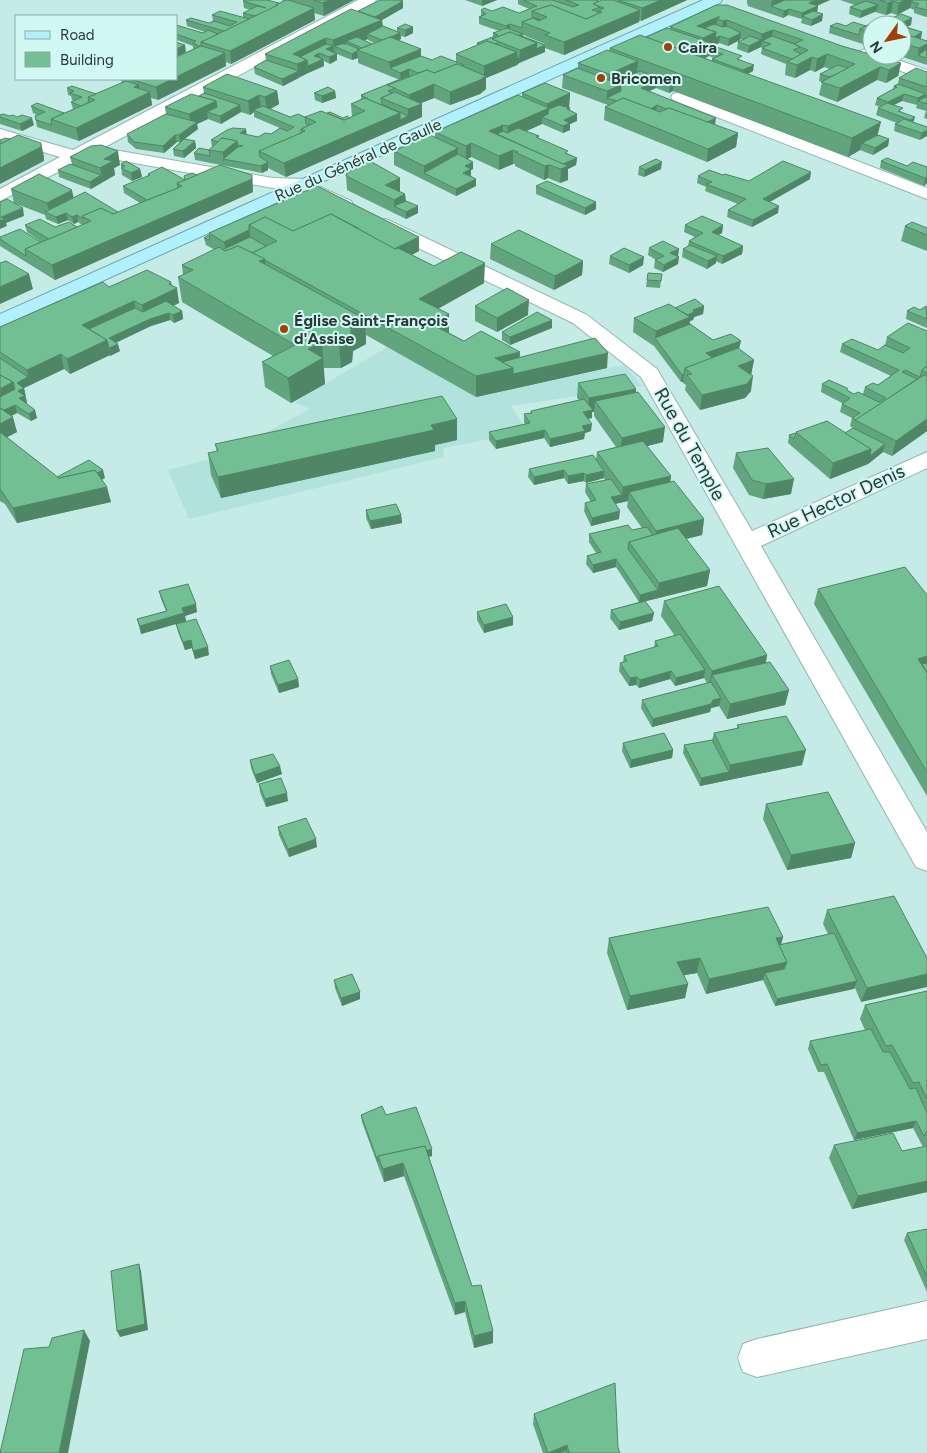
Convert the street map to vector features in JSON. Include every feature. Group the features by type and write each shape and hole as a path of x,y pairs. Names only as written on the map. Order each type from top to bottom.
{"main road":[{"name":"Rue du Général de Gaulle","path":"0,321 303,184 717,4"}],"street":[{"path":"0,196 369,0"},
{"path":"853,50 927,75"},
{"path":"679,97 927,194"},
{"path":"0,134 74,156 107,153 273,183 303,184"},
{"name":"Rue du Temple","path":"303,184 580,319 650,373 927,859"},
{"name":"Rue Hector Denis","path":"746,544 927,459"},
{"path":"757,1358 927,1320"}],"shaded area":[{"path":"389,346 478,396 624,365 642,386 511,406 528,431 444,448 443,457 189,519 168,470 222,456 310,409 295,402"}],"building":[{"path":"267,0 279,3 276,7 255,16 243,13 257,6 266,8 243,1"},
{"path":"286,0 314,8 230,51 201,42 278,5 276,5"},
{"path":"313,0 329,0 323,3"},
{"path":"380,0 403,1 375,17 358,11"},
{"path":"523,0 552,0 573,7 579,5 566,0 596,0 599,1 593,4 600,7 592,10 598,12 598,14 586,19 551,5 532,11 532,17 540,20 533,18 522,22 522,28 510,24 506,26 479,17 486,14 481,10 484,8 492,11 503,7 519,13 537,6"},
{"path":"602,0 613,0 640,10 564,42 545,35 550,33 522,22 533,18 539,21 547,17 532,11 551,5 586,19 602,12 598,11 604,8 593,4"},
{"path":"618,0 661,0 642,8"},
{"path":"785,0 816,0 809,3 818,6 802,13 789,9 784,11 771,6"},
{"path":"880,0 905,0 899,3 893,1 888,3"},
{"path":"912,0 927,0 927,10 915,7 919,4 912,2"},
{"path":"866,1 878,5 862,11 850,7"},
{"path":"716,5 727,5 862,52 862,65 898,65 889,70 880,67 840,88 821,82 855,64 827,54 817,59 812,57 797,65 787,62 808,50 794,44 803,40 773,30 762,34 727,20 717,19 720,17 697,26 716,32 703,38 670,27"},
{"path":"351,9 382,20 333,40 326,38 293,54 307,60 297,64 265,54"},
{"path":"220,11 249,19 224,31 186,20 191,18 209,23 214,21 230,26 237,22 212,15"},
{"path":"813,11 823,14 812,20 802,16"},
{"path":"853,22 862,25 862,28 859,35 830,26 837,23 846,26"},
{"path":"405,24 413,27 405,30 397,28"},
{"path":"714,24 723,27 727,26 741,33 729,39 720,36 715,38 716,32 704,28"},
{"path":"178,26 203,33 208,30 218,34 201,42 201,46 193,43 196,41 178,35"},
{"path":"383,26 400,33 382,40 367,34"},
{"path":"507,28 545,45 536,49 537,43 510,32 492,39 500,42 495,44 487,41 480,44 477,43 498,35 493,33"},
{"path":"667,28 711,43 701,48 687,43 676,48 646,37"},
{"path":"912,29 922,32 912,36"},
{"path":"510,32 537,43 520,50 492,39"},
{"path":"640,35 881,122 852,138 610,48"},
{"path":"750,36 761,40 749,46 738,42"},
{"path":"772,36 800,47 793,50 801,54 792,59 762,48 771,44 762,41"},
{"path":"912,36 927,41 927,44 919,48 912,46"},
{"path":"357,37 372,44 362,48 346,41"},
{"path":"390,37 421,49 389,62 357,50"},
{"path":"487,41 517,52 484,66 456,54"},
{"path":"178,43 185,45 178,48"},
{"path":"326,44 333,46 326,49 337,54 329,57 319,53 314,56 323,59 308,66 307,60 300,57"},
{"path":"347,44 359,49 352,54 334,46"},
{"path":"711,45 742,56 737,59 754,65 743,70 712,59 723,54 710,49"},
{"path":"201,46 225,53 178,76 178,56"},
{"path":"927,49 926,58 918,55"},
{"path":"607,50 638,61 609,74 578,63"},
{"path":"421,56 432,60 441,56 464,65 457,64 434,73 427,70 418,73 409,69 400,73 390,68"},
{"path":"266,60 299,71 282,79 254,67"},
{"path":"457,64 486,76 450,92 434,84 409,95 387,85 427,70 434,73"},
{"path":"838,65 848,68 830,77 820,74"},
{"path":"578,68 621,85 607,91 563,75"},
{"path":"916,68 927,72 927,87 899,78"},
{"path":"640,71 674,84 670,86 657,81 641,88 716,118 707,122 657,105 651,109 623,98 617,101 607,98 621,91 621,85 615,82"},
{"path":"227,74 277,91 265,97 259,95 248,101 203,87"},
{"path":"408,76 387,85 395,88 388,91 392,93 381,98 382,104 408,116 400,120 400,113 361,95"},
{"path":"133,80 170,80 156,87"},
{"path":"126,81 139,85 134,87 150,92 76,128 51,119 95,100 88,97"},
{"path":"545,83 570,93 547,104 522,93"},
{"path":"898,84 926,94 918,98 904,94 888,102 877,98 897,87 894,86"},
{"path":"72,86 96,94 88,97 89,102 81,106 71,102 82,97 70,93 74,91 67,88"},
{"path":"328,87 335,91 322,96 314,93"},
{"path":"395,92 422,104 408,109 381,98"},
{"path":"204,93 240,105 220,116 207,112 217,107 216,101 199,96"},
{"path":"191,94 216,101 189,114 165,107"},
{"path":"518,95 549,108 508,126 503,125 489,131 568,166 561,169 549,165 545,166 513,150 499,156 471,143 466,146 435,132"},
{"path":"927,96 927,104 918,101"},
{"path":"365,98 400,113 284,163 259,151 305,131 301,129 316,122 305,117 321,111 344,120 365,111 351,104"},
{"path":"623,98 660,112 669,108 738,133 708,149 605,107"},
{"path":"37,103 64,113 51,119 52,125 36,120 35,116 45,112 31,106"},
{"path":"887,103 903,108 898,111 915,117 910,120 878,108"},
{"path":"559,105 570,108 567,109 577,114 564,120 570,123 563,126 542,117 548,114 549,109"},
{"path":"263,106 290,117 298,114 305,117 306,124 309,125 301,129 301,133 259,151 260,157 268,162 261,166 223,159 238,147 243,146 238,145 237,141 222,138 218,142 211,140 227,130 233,128 246,129 240,133 258,137 265,133 271,134 280,128 287,131 294,127 253,110"},
{"path":"330,112 343,118 347,116 350,118 344,120 327,113"},
{"path":"3,114 17,117 22,115 32,118 20,124 0,117"},
{"path":"166,114 197,122 179,135 175,135 163,146 134,142 127,134"},
{"path":"904,119 927,127 927,130 922,133 895,124"},
{"path":"518,128 539,136 536,137 568,151 565,153 577,158 563,164 497,134 503,131 507,133"},
{"path":"18,135 41,143 41,147 0,168 0,144"},
{"path":"430,135 458,148 424,166 394,151"},
{"path":"878,135 889,139 875,148 862,143"},
{"path":"222,138 237,141 223,152 209,150"},
{"path":"10,139 0,144 0,140"},
{"path":"184,139 195,141 183,151 173,149"},
{"path":"101,145 118,151 104,159 113,161 100,168 70,157 91,146"},
{"path":"199,148 209,150 210,156 194,153"},
{"path":"458,154 473,162 465,166 471,169 463,173 476,179 456,189 424,173"},
{"path":"887,158 907,166 913,162 927,167 927,177 925,178 881,161"},
{"path":"656,159 662,162 645,170 639,167"},
{"path":"126,161 140,169 131,173 121,168 125,166 121,164"},
{"path":"370,161 400,178 385,185 405,194 394,200 346,176 347,173"},
{"path":"783,161 811,172 763,199 779,206 753,220 728,210 746,199 706,184 712,182 698,176 709,170 749,181"},
{"path":"70,164 101,175 90,182 58,170"},
{"path":"220,165 252,175 252,179 52,265 25,249 91,221 82,216 101,208 113,214 182,186 177,183"},
{"path":"162,167 185,180 177,183 178,188 147,200 123,186 150,175 148,174"},
{"path":"192,173 197,175 185,180 184,176"},
{"path":"39,174 72,190 47,203 11,189"},
{"path":"547,181 596,202 585,208 536,186"},
{"path":"317,186 419,237 394,249 331,214 293,231 265,217 249,225 249,230 224,242 209,233"},
{"path":"85,192 118,212 113,214 101,208 82,216 83,219 77,215 72,217 66,213 56,217 45,212"},
{"path":"7,199 23,208 1,217 5,219 0,221 0,202"},
{"path":"406,201 418,206 406,212 394,206"},
{"path":"331,214 395,249 398,248 434,266 461,252 485,263 419,299 449,314 431,324 464,341 481,331 520,352 495,358 513,368 476,376 252,253 277,241 249,225 265,217 293,231"},
{"path":"702,216 723,225 712,232 743,246 723,256 689,241 703,233 685,225"},
{"path":"40,219 55,227 69,222 77,227 49,239 25,225"},
{"path":"912,222 927,228 927,235 905,226"},
{"path":"20,229 41,242 25,249 26,256 0,239 0,237"},
{"path":"519,230 583,261 555,276 491,244"},
{"path":"250,237 266,246 252,253 238,246 226,251 222,250"},
{"path":"663,241 679,249 670,253 679,257 664,265 655,260 664,256 649,248"},
{"path":"690,245 717,256 708,261 683,249"},
{"path":"238,246 265,259 259,261 365,319 349,327 351,329 351,337 339,343 322,342 308,349 323,358 288,378 262,362 295,345 178,277 193,270 182,265 219,247 225,251"},
{"path":"624,248 644,257 629,265 610,256"},
{"path":"6,261 29,274 0,287 0,263"},
{"path":"147,270 171,282 169,284 177,288 142,305 134,301 82,325 107,340 67,359 61,354 27,370 0,352 0,327 103,282 109,287"},
{"path":"648,273 662,274 661,281 647,280"},
{"path":"507,288 529,300 497,318 475,306"},
{"path":"695,299 704,306 693,310 694,312 688,315 675,308"},
{"path":"166,301 182,311 173,315 169,313 150,319 109,338 118,344 109,348 107,340 89,329 135,308 143,312"},
{"path":"669,304 690,317 656,331 634,318"},
{"path":"926,306 927,319 907,311 914,307 920,310"},
{"path":"537,312 552,320 510,337 502,332"},
{"path":"908,323 927,331 927,366 922,370 920,377 905,370 902,372 917,379 856,420 852,418 860,413 842,404 850,398 822,384 829,380 847,388 848,391 854,394 858,392 879,402 886,398 865,387 873,383 878,385 899,370 842,344 852,339 878,350 885,345 903,353 910,348 887,337"},
{"path":"690,324 713,340 731,334 741,341 706,353 713,358 685,368 682,375 655,338"},
{"path":"595,338 608,353 513,374 513,368 502,362"},
{"path":"738,348 754,360 738,366 753,376 747,384 702,395 687,375 692,374 685,368"},
{"path":"0,358 28,377 17,383 24,388 18,391 25,396 19,398 35,410 29,414 15,405 4,410 0,408 0,397 15,389 13,382 0,375"},
{"path":"927,366 927,373 922,370"},
{"path":"625,374 636,389 589,398 578,383"},
{"path":"0,375 13,382 0,389"},
{"path":"924,375 927,376 927,419 896,441 855,420"},
{"path":"638,392 665,427 622,438 595,401"},
{"path":"442,396 457,419 431,425 434,430 218,477 208,453 218,451 215,444"},
{"path":"584,399 593,410 583,412 592,424 582,426 585,431 550,439 545,430 496,441 489,432 530,423 524,414 532,413 531,411"},
{"path":"0,408 13,417 0,424"},
{"path":"827,421 871,449 833,463 796,432"},
{"path":"853,428 885,444 870,456 871,449 845,433"},
{"path":"0,432 59,478 95,470 107,487 13,508 0,489"},
{"path":"796,433 794,439 789,435"},
{"path":"643,441 671,476 623,487 597,452"},
{"path":"768,448 794,479 766,484 752,480 736,453"},
{"path":"593,455 604,471 568,476 564,470 534,477 529,469"},
{"path":"89,460 103,470 97,473 95,470 57,477"},
{"path":"611,479 622,495 611,497 620,511 592,518 585,503 596,500 586,484"},
{"path":"674,481 704,519 656,531 629,492"},
{"path":"396,504 401,515 370,521 366,510"},
{"path":"628,525 632,530 647,527 653,535 629,542 628,549 658,590 640,595 616,559 593,565 587,556 601,552 589,534"},
{"path":"678,528 710,570 659,583 629,542"},
{"path":"905,567 927,595 927,656 918,659 927,673 927,772 818,589"},
{"path":"188,584 196,604 182,608 184,613 140,626 137,619 167,611 159,591"},
{"path":"719,586 767,655 712,671 664,601"},
{"path":"645,601 654,613 620,622 611,610"},
{"path":"506,604 513,617 484,625 477,612"},
{"path":"196,619 208,647 193,651 191,640 183,642 176,624"},
{"path":"680,634 705,670 676,678 671,671 640,680 637,677 630,678 620,663 627,661 624,656 658,646 655,641"},
{"path":"289,660 298,679 278,685 270,666"},
{"path":"770,662 789,690 730,704 712,675"},
{"path":"927,663 927,673 922,664"},
{"path":"711,682 721,698 713,700 711,704 653,719 642,700"},
{"path":"786,716 806,750 730,765 714,733 739,728 737,725"},
{"path":"664,733 673,750 631,760 623,743"},
{"path":"712,740 729,772 701,778 684,745"},
{"path":"273,754 280,766 255,775 250,760"},
{"path":"281,778 287,793 265,799 259,784"},
{"path":"828,792 855,843 791,855 766,804"},
{"path":"306,818 316,839 288,849 278,827"},
{"path":"894,896 927,958 927,974 867,988 827,910"},
{"path":"768,907 783,937 776,938 787,962 709,979 700,958 677,962 688,984 630,996 609,938"},
{"path":"834,933 857,981 777,999 765,973 784,969 787,962 779,945"},
{"path":"352,974 360,992 341,998 334,980"},
{"path":"927,991 927,1099 919,1082 913,1083 892,1045 886,1046 865,1005"},
{"path":"871,1029 883,1052 890,1052 910,1089 916,1088 927,1113 927,1131 924,1136 916,1121 857,1133 827,1064 821,1065 810,1041"},
{"path":"382,1106 386,1115 416,1107 432,1149 426,1151 425,1146 378,1156 378,1162 361,1115"},
{"path":"893,1133 902,1151 927,1146 927,1181 858,1196 834,1145"},
{"path":"425,1146 472,1286 481,1285 493,1331 474,1336 465,1301 455,1303 403,1163 383,1169 378,1156"},
{"path":"927,1229 927,1277 907,1233"},
{"path":"139,1264 145,1324 117,1331 111,1271"},
{"path":"84,1330 59,1453 0,1453 24,1349 49,1347 52,1338"},
{"path":"615,1383 618,1448 620,1453 569,1453 567,1445 548,1453 534,1414"}],"place":[{"name":"Caira","path":"668,47"},
{"name":"Bricomen","path":"601,78"},
{"name":"Église Saint-François d'Assise","path":"284,329"}]}
